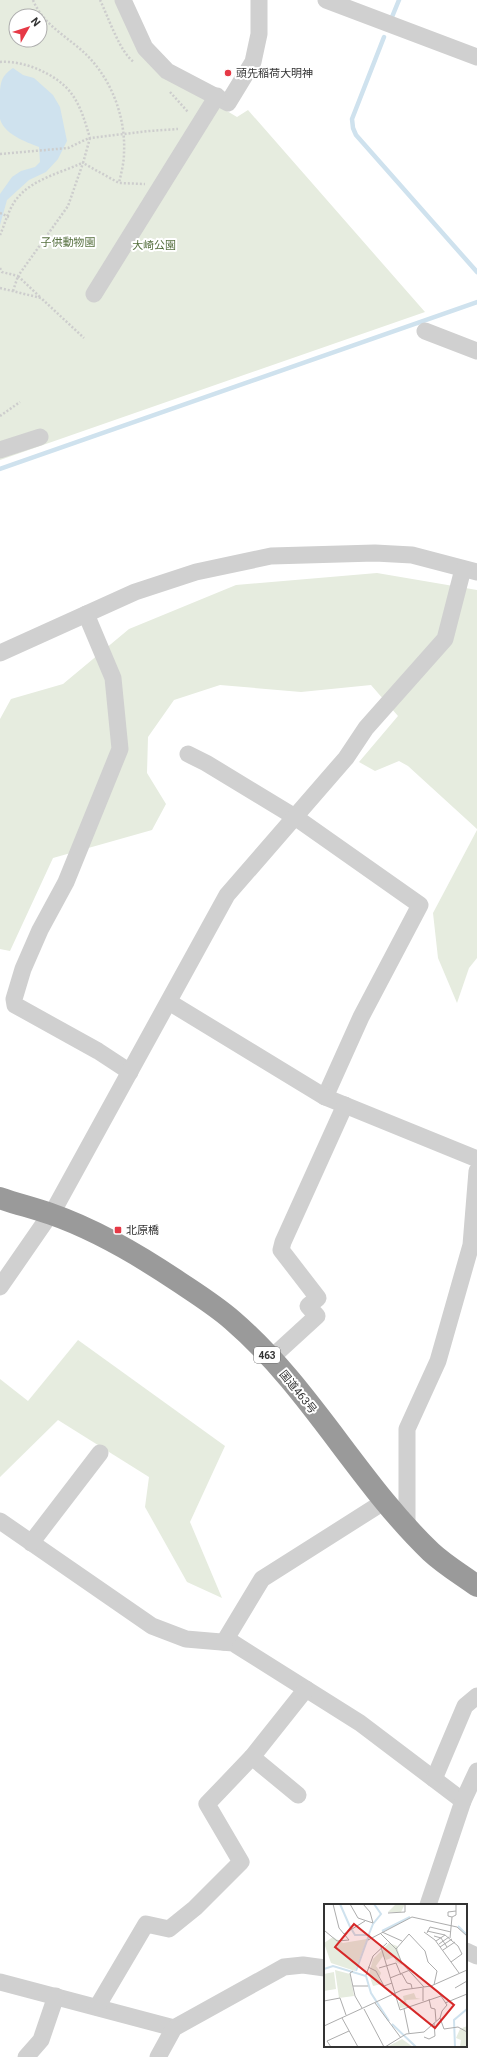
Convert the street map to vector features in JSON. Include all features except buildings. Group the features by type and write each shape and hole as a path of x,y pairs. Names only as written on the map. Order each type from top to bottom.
{"highway":[{"name":"国道463号","path":"0,1198 51,1214 114,1242 151,1263 206,1300 233,1321 270,1359 385,1501 408,1527 432,1553 477,1586"}],"street":[{"path":"123,0 145,48 167,71 228,103 253,62 259,34 258,0"},
{"path":"326,0 477,57"},
{"path":"94,294 217,96"},
{"path":"425,331 477,351"},
{"path":"0,450 40,437"},
{"path":"0,653 135,592 196,572 271,556 375,553 412,555 470,570 445,639 366,728 346,758 227,895 51,1214 0,1287"},
{"path":"86,614 113,678 120,749 66,882 40,930 23,969 14,999 15,1005 98,1051 130,1072"},
{"path":"188,754 206,763 295,817 420,905 361,1017 325,1097"},
{"path":"169,1002 325,1097 477,1159"},
{"path":"270,1359 318,1316 308,1306 318,1298 281,1250 283,1242 345,1105"},
{"path":"408,1527 407,1429 438,1361 471,1245 477,1171"},
{"path":"31,1543 100,1452"},
{"path":"224,1642 262,1579 385,1501"},
{"path":"0,1521 152,1626 186,1639 233,1643 360,1723 463,1801"},
{"path":"98,2007 146,1924 169,1929 195,1908 240,1862 207,1804 252,1758 306,1689"},
{"path":"434,1779 465,1706 477,1696"},
{"path":"252,1758 298,1794"},
{"path":"428,1904 463,1801 477,1771"},
{"path":"467,1951 477,1956"},
{"path":"158,2057 174,2028 284,1967 303,1965 324,1968"},
{"path":"0,1982 174,2028"},
{"path":"26,2057 41,2040 56,1996"}],"path":[{"path":"33,0 38,12 57,32 79,48 104,75 114,95 124,134 124,154 119,184"},
{"path":"0,62 11,61 33,66 52,77 70,92 82,112 90,138 68,206 18,276 13,291"},
{"path":"0,154 68,148 90,138 198,128"},
{"path":"83,163 119,184 163,184"},
{"path":"0,235 12,207 19,196 34,183 83,163"},
{"path":"0,213 9,217"},
{"path":"0,268 2,272 18,276 84,338"},
{"path":"0,288 41,298"},
{"path":"0,416 20,402"}],"green space":[{"name":"大崎公園","path":"0,0 117,0 165,74 237,117 248,110 425,312 0,460"},
{"path":"377,573 477,590 477,829 408,766 399,761 375,771 359,762 398,716 371,685 301,692 220,685 174,700 148,737 147,773 166,804 152,830 53,858 10,951 0,949 0,719 11,699 63,684 129,629 236,585"},
{"path":"477,830 477,958 469,968 457,1003 438,958 433,913"},
{"path":"78,1340 225,1446 190,1522 222,1598 187,1582 145,1507 149,1477 58,1420 0,1477 0,1379 28,1401"}],"water":[{"path":"13,68 23,75 34,78 53,95 60,107 67,141 58,159 46,172 29,180 7,200 0,225 0,194 12,177 21,171 35,167 40,162 39,147 16,137 6,129 0,119 0,92 2,80"}],"waterway":[{"path":"392,17 399,0"},
{"path":"384,37 352,119 353,128 356,135 477,272"},
{"path":"0,469 477,302"}],"place":[{"name":"頭先稲荷大明神","path":"228,73"},
{"name":"北原橋","path":"118,1230"}],"park label":[{"name":"子供動物園","path":"68,242"}]}
